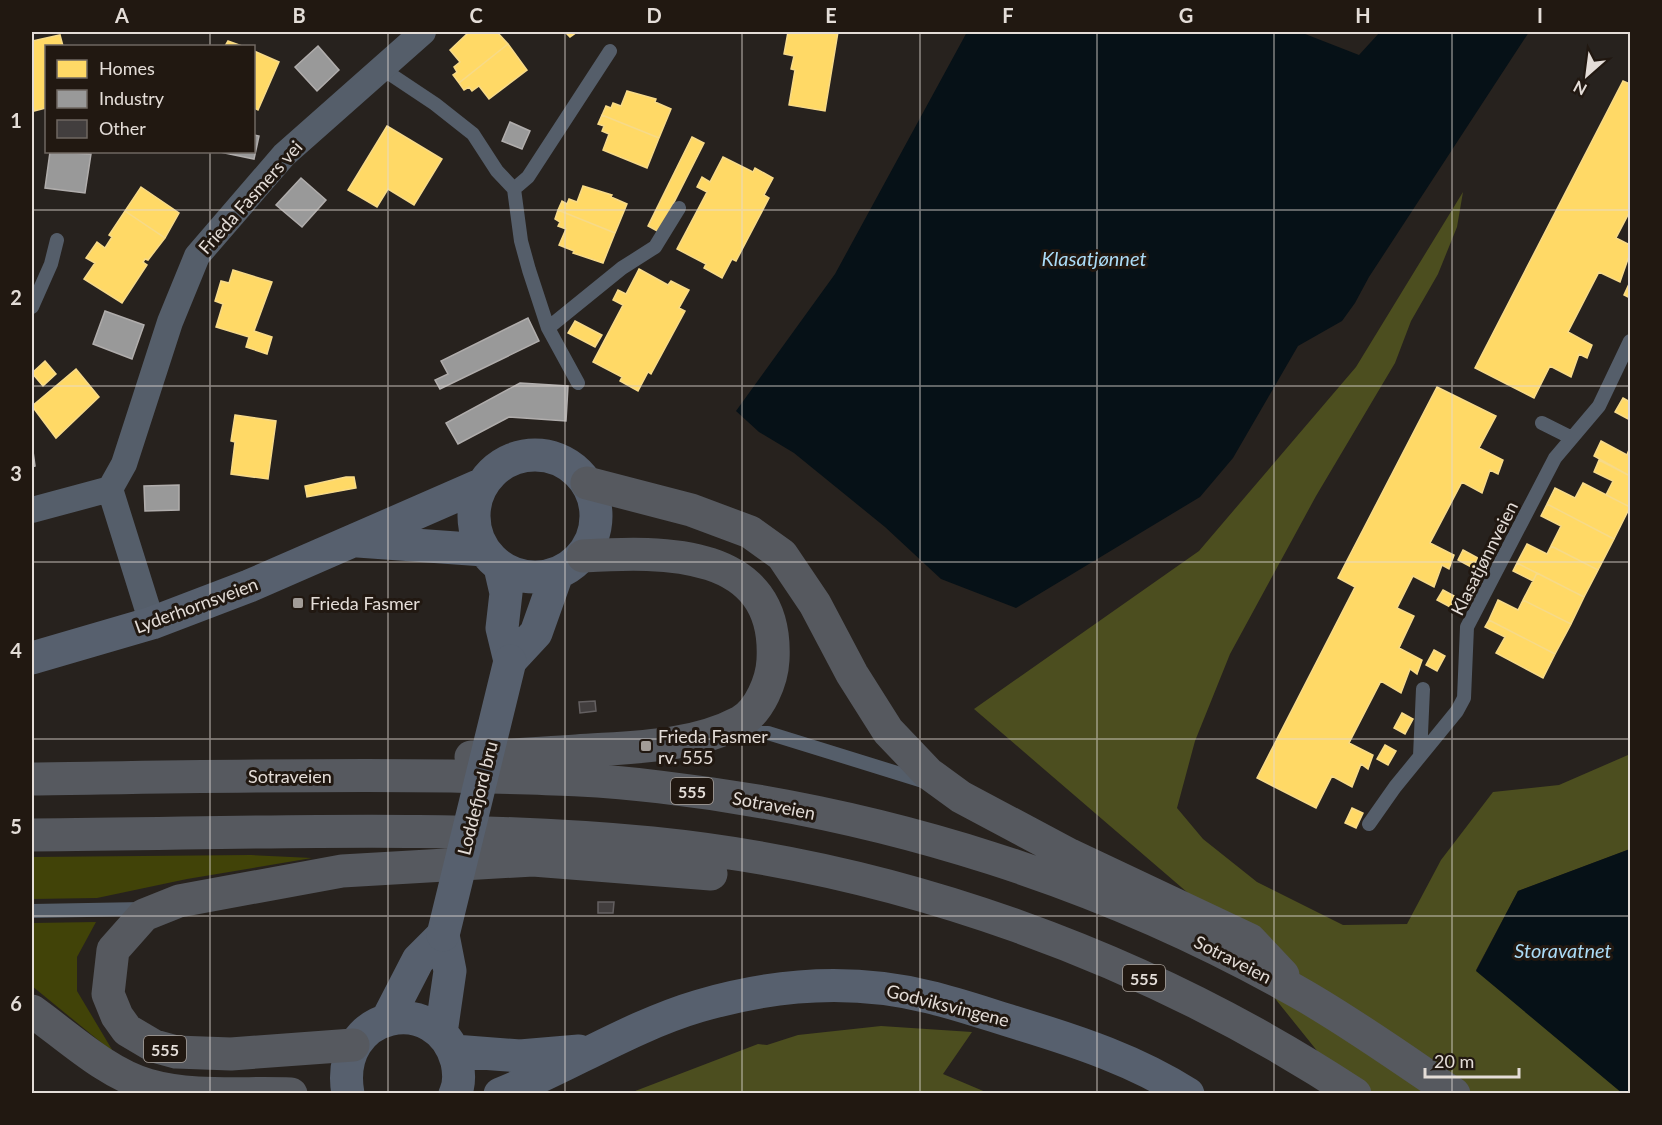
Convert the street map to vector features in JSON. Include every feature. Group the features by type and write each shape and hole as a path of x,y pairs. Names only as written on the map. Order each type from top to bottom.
{"highway":[{"name":"555","path":"587,483 691,510 750,532 782,555 815,604 852,674 888,730 928,773 961,796 1070,855 1250,940 1301,994"},
{"name":"555","path":"39,778 79,760 485,757 656,745 714,733 743,720 762,697 772,674 774,636 766,608 742,579 716,564 655,553 570,565"},
{"name":"Sotraveien","path":"39,778 385,776 544,778 657,786 756,800 918,835 1045,875 1198,940 1301,994 1358,1028 1454,1094"},
{"name":"555","path":"32,836 332,832 548,836 654,844 753,857 851,877 918,895 1073,947 1194,1001 1296,1057 1355,1094"},
{"name":"555","path":"353,1045 231,1054 176,1052 153,1046 128,1030 117,1016 108,994 113,950 129,929 144,915 179,901 342,870 533,860 666,868 760,879 871,904 918,895"},
{"name":"555","path":"32,1011 110,1067 146,1085 176,1091 291,1094"}],"main road":[{"path":"539,455 555,458 570,466 587,483 595,501 597,520 593,539 570,565 536,633 510,661 502,628 506,592 492,559 476,534 474,517 476,500 490,474 511,460 539,455"},
{"name":"Lyderhornsveien","path":"32,658 152,623 249,586 483,484"},
{"name":"Lyderhornsveien","path":"356,540 492,559"},
{"path":"492,559 528,578 570,565"},
{"name":"Loddefjord bru","path":"443,935 510,661"},
{"path":"387,1020 418,960 443,935"},
{"path":"443,935 450,972 448,1042 459,1070 455,1094"},
{"name":"Godviksvingene","path":"500,1094 541,1078 596,1048 697,1006 745,994 812,985 877,987 929,997 1072,1040 1154,1072 1188,1094"},
{"path":"348,1094 345,1077 347,1061 353,1045 373,1025 387,1020 406,1018 425,1022 448,1042"},
{"name":"Godviksvingene","path":"448,1042 520,1056 596,1048"}],"street":[{"name":"Frieda Fasmers vei","path":"110,489 124,464 166,332 196,256 284,154 423,32"},
{"path":"32,510 110,489 152,623"}],"lane":[{"path":"514,189 528,177 610,51"},
{"path":"381,68 473,134 497,171 514,189 521,241 548,328 578,383"},
{"path":"548,328 622,268 655,247 679,208"},
{"path":"32,307 51,264 57,240"},
{"name":"Klasatjønnveien","path":"1368,824 1458,711 1464,698 1467,627 1555,458 1599,406 1630,341"},
{"path":"1542,423 1572,438"},
{"path":"1420,756 1423,689"},
{"name":"555","path":"714,733 768,733 913,777 961,796"},
{"name":"555","path":"32,911 156,910"}],"shaded area":[{"path":"251,855 312,858 187,879 97,898 32,899 32,857"},
{"path":"96,922 77,957 77,991 114,1053 32,986 32,923"}],"green space":[{"path":"1463,192 1457,227 1438,274 1411,321 1395,363 1316,496 1230,654 1195,741 1177,808 1203,839 1257,882 1343,925 1407,924 1441,860 1493,792 1559,785 1628,755 1630,751 1630,849 1518,891 1476,970 1623,1093 1351,1093 1195,899 974,709 1199,551 1356,367"},
{"path":"881,1026 972,1032 943,1074 988,1093 630,1093 758,1044 767,1045 798,1035"}],"water":[{"name":"Klasatjønnet","path":"967,32 1300,32 1359,55 1380,32 1529,32 1369,277 1355,303 1342,321 1298,346 1233,458 1200,497 1016,608 941,579 885,527 794,453 759,432 736,411 835,274"},
{"name":"Storavatnet","path":"1630,849 1630,1093 1623,1094 1476,971 1518,891"}],"building: Homes":[{"path":"469,32 497,32 508,44 459,83 453,75 457,72 454,67 460,62 450,50"},
{"path":"565,32 577,32 570,37"},
{"path":"788,32 838,32 825,111 789,105 795,70 791,69 794,56 784,54"},
{"path":"60,35 63,45 45,45 45,108 34,111 32,97 32,41"},
{"path":"228,41 239,45 226,45"},
{"path":"508,44 527,70 489,99 479,86 472,91 469,87 464,90 459,83"},
{"path":"255,51 279,62 258,110 255,108"},
{"path":"1623,81 1630,84 1630,211 1616,238 1630,245 1630,261 1628,259 1620,282 1599,272 1568,332 1592,345 1587,358 1579,354 1571,377 1550,366 1534,398 1475,368"},
{"path":"627,91 656,99 655,102 671,109 659,138 602,115 606,106 611,108 613,103 621,106"},
{"path":"602,115 659,138 647,168 603,150 609,134 602,131 604,126 598,124"},
{"path":"387,126 442,159 414,205 388,189 377,207 348,190"},
{"path":"692,137 704,143 659,232 648,226"},
{"path":"723,157 753,172 755,168 773,178 764,195 769,198 736,261 732,259 722,278 704,268 706,264 677,249 707,192 697,187 702,177 710,182"},
{"path":"583,186 612,195 611,197 627,204 615,233 558,210 562,201 567,204 569,199 577,202"},
{"path":"141,187 179,213 165,238 125,211"},
{"path":"558,210 615,233 603,263 573,253 574,251 559,245 566,229 558,226 560,222 555,219"},
{"path":"125,211 165,238 148,260 145,259 143,262 147,265 122,303 84,279 95,263 86,258 97,242 105,248 112,237 109,235"},
{"path":"639,269 668,285 671,281 689,290 679,308 685,311 651,374 648,372 638,391 620,381 622,377 593,362 623,305 613,300 618,290 626,294"},
{"path":"233,270 272,282 254,331 272,337 267,354 246,347 249,337 216,327 223,304 215,301 221,281 229,283"},
{"path":"1630,285 1630,298 1624,295"},
{"path":"575,321 602,335 595,347 568,333"},
{"path":"45,361 56,374 43,386 32,373"},
{"path":"76,369 99,397 56,438 32,406"},
{"path":"1437,387 1496,416 1479,448 1503,460 1498,474 1490,470 1482,493 1462,482 1430,543 1454,555 1449,569 1442,565 1434,587 1413,576 1397,608 1414,616 1399,648 1422,660 1417,674 1410,669 1401,693 1381,681 1349,743 1373,755 1368,769 1361,764 1352,787 1332,776 1316,808 1257,778 1355,587 1338,578"},
{"path":"1623,398 1630,402 1630,420 1615,412"},
{"path":"235,415 276,421 268,479 231,474 235,442 231,441"},
{"path":"1601,441 1627,455 1630,447 1630,476 1594,456"},
{"path":"1599,460 1630,476 1630,507 1606,495 1613,481 1594,472"},
{"path":"354,477 356,488 307,497 305,486"},
{"path":"1583,483 1630,507 1614,539 1547,504 1555,488 1575,498"},
{"path":"1547,504 1614,539 1598,570 1551,546 1561,526 1541,516"},
{"path":"1527,544 1547,554 1551,546 1598,570 1584,597 1517,563"},
{"path":"1463,550 1478,558 1473,568 1458,560"},
{"path":"1517,563 1537,573 1533,581 1513,571"},
{"path":"1537,573 1584,597 1571,624 1523,600"},
{"path":"1443,590 1458,598 1452,608 1437,600"},
{"path":"1498,600 1518,610 1523,600 1571,624 1555,654 1489,620"},
{"path":"1489,620 1555,654 1543,678 1496,653 1505,637 1485,627"},
{"path":"1434,650 1445,656 1437,671 1426,665"},
{"path":"1402,713 1413,719 1405,734 1394,728"},
{"path":"1385,745 1396,751 1388,765 1377,759"},
{"path":"1352,808 1363,813 1356,828 1345,823"}],"building: Industry":[{"path":"318,46 339,70 317,91 295,67"},
{"path":"510,122 530,131 522,149 502,141"},
{"path":"255,135 259,136 254,159 225,153 255,153"},
{"path":"50,153 91,154 85,193 45,188"},
{"path":"301,178 326,200 302,227 276,205"},
{"path":"105,311 144,325 132,359 93,344"},
{"path":"528,318 539,341 440,389 435,380 448,374 441,361"},
{"path":"520,383 568,386 566,421 509,417 458,444 446,423"},
{"path":"32,444 35,466 32,467"},
{"path":"179,485 179,510 145,511 144,486"}],"building: Other":[{"path":"595,701 596,711 580,713 579,702"},
{"path":"598,902 614,902 613,913 598,913"}],"place":[{"name":"Frieda Fasmer","path":"298,603"},
{"name":"Frieda Fasmer rv. 555","path":"646,746"}]}
